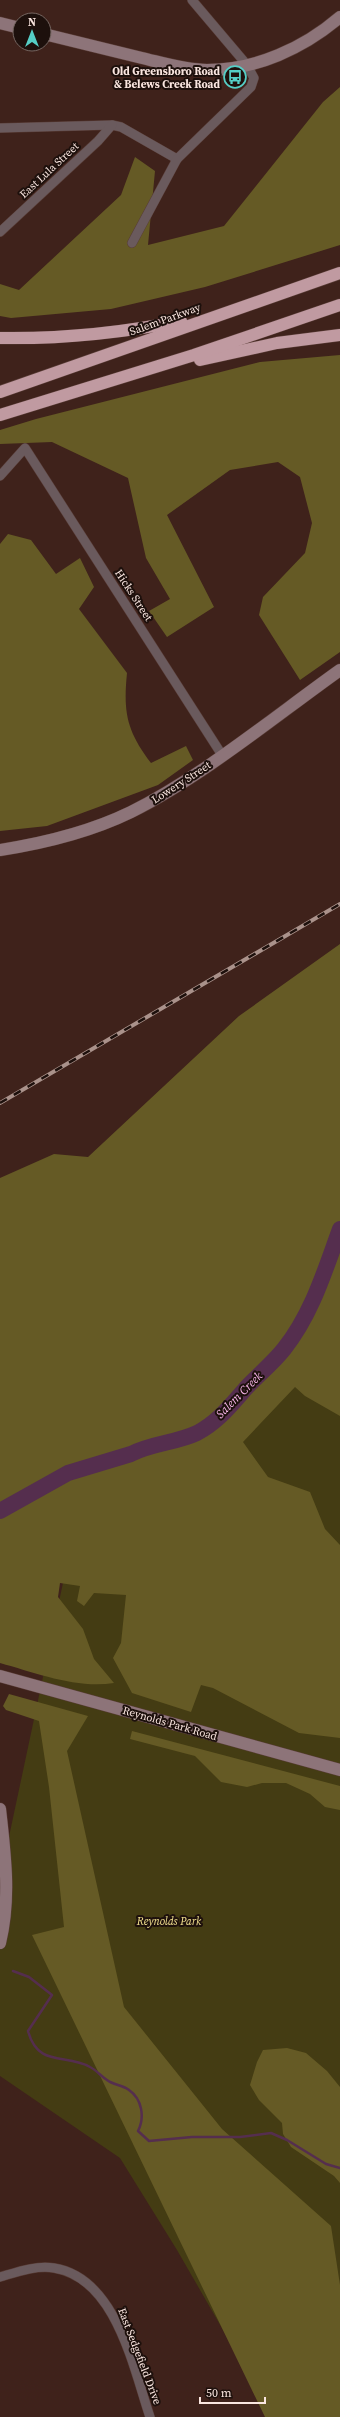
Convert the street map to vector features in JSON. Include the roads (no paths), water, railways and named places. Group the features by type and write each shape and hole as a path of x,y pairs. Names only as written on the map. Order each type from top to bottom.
{"highway":[{"name":"Salem Parkway","path":"0,392 218,314 340,274"},
{"path":"0,415 132,375 340,305"},
{"path":"0,338 104,335 218,314"},
{"path":"132,375 277,343 340,335"}],"main road":[{"path":"52,36 182,68 208,70 247,65 293,50 327,29 340,17"},
{"path":"0,23 12,26"},
{"name":"Lowery Street","path":"0,850 59,838 112,820 164,794 340,670"},
{"name":"Reynolds Park Road","path":"0,1676 340,1770"},
{"path":"0,1809 7,1877 6,1910 0,1943"}],"street":[{"path":"132,243 177,160 251,87 254,78 247,65 192,0"},
{"path":"0,128 112,125 121,127 177,160"},
{"name":"East Lula Street","path":"0,232 98,141 112,125"},
{"name":"Hicks Street","path":"0,476 25,448 222,754"},
{"name":"East Sedgefield Drive","path":"0,2277 31,2269 54,2268 78,2276 91,2285 99,2293 112,2314 150,2417"}],"waterway":[{"name":"Salem Creek","path":"0,1511 68,1473 131,1454 147,1447 181,1439 205,1429 224,1413 284,1349 294,1335 317,1291 340,1229"},
{"path":"13,1971 29,1977 52,1995 28,2031 33,2043 46,2055 81,2063 92,2068 109,2082 129,2090 137,2098 141,2109 142,2114 138,2131 149,2141 192,2137 240,2137 271,2133 287,2140 326,2164 340,2168"}],"railway":[{"path":"0,1103 340,904"}],"place":[{"name":"Old Greensboro Road & Belews Creek Road","path":"235,77"}],"park label":[{"name":"Reynolds Park","path":"169,1921"}]}
